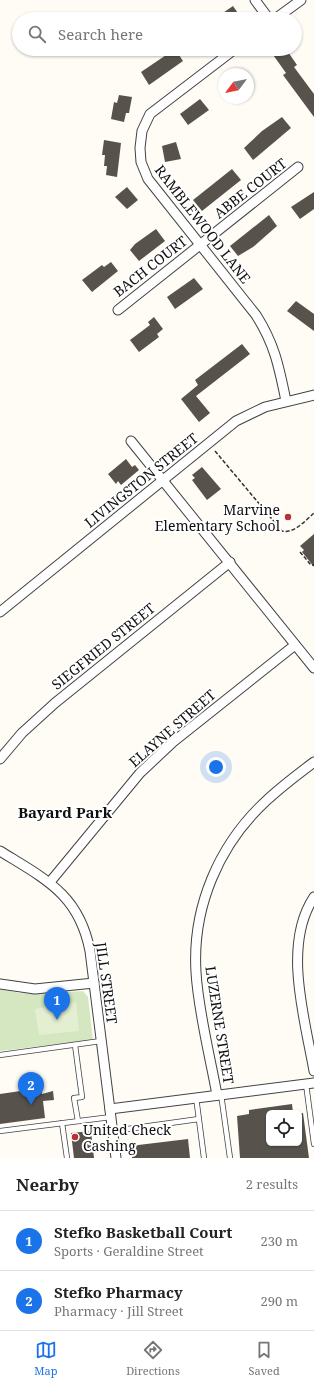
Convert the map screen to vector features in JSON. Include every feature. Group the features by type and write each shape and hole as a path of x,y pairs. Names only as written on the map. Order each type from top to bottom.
{"street":[{"path":"255,0 264,12"},
{"path":"285,12 301,0"},
{"name":"RAMBLEWOOD LANE","path":"226,56 155,109 147,119 141,136 141,162 148,179 256,315 266,332 278,360 286,401"},
{"name":"ABBE COURT","path":"200,245 298,167"},
{"name":"BACH COURT","path":"118,310 200,245"},
{"name":"LIVINGSTON STREET","path":"0,612 240,418 256,410 286,401 314,395"},
{"path":"131,441 314,668"},
{"name":"SIEGFRIED STREET","path":"0,759 22,733 55,703 230,562"},
{"name":"ELAYNE STREET","path":"50,882 140,773 173,742 295,645"},
{"name":"LUZERNE STREET","path":"219,1094 196,973 195,945 204,899 215,869 241,828 267,800 314,762"},
{"name":"JILL STREET","path":"0,851 50,882 66,898 81,923 89,945 116,1158"},
{"path":"314,897 307,909 301,927 296,962 314,1071"},
{"path":"0,984 35,989 94,982"},
{"path":"110,1113 196,1097 310,1084"}],"lane":[{"path":"0,1055 101,1042"},
{"path":"75,1045 82,1097 74,1098 78,1121"},
{"path":"310,1084 314,1144"},
{"path":"219,1094 230,1158"},
{"path":"196,1097 204,1158"},
{"path":"0,1131 78,1121 110,1113"},
{"path":"113,1131 199,1119"},
{"path":"62,1123 67,1158"}],"path":[{"path":"215,451 282,531 288,532 295,529 314,513"},
{"path":"300,552 311,565 314,565"}],"green space":[{"path":"0,989 19,993 38,994 83,991 88,997 93,1040 0,1051"},
{"path":"76,1002 79,1031 39,1035 35,1009"}],"building":[{"path":"233,6 237,12 224,12"},
{"path":"165,56 180,56 183,61 149,85 141,72"},
{"path":"274,56 291,56 297,65 294,67 314,94 314,117 283,75 286,73"},
{"path":"119,95 132,97 129,113 126,113 124,122 111,119 114,102 117,103"},
{"path":"200,99 209,110 188,125 180,114"},
{"path":"282,117 291,128 253,160 244,148 262,131"},
{"path":"104,140 121,143 117,177 106,175 107,166 104,166 105,155 102,155"},
{"path":"176,142 181,159 165,162 162,146"},
{"path":"232,169 241,180 202,211 193,200"},
{"path":"127,187 138,200 127,209 115,197"},
{"path":"314,192 314,209 300,219 291,207"},
{"path":"269,215 277,226 253,247 238,256 230,246"},
{"path":"156,229 165,241 139,261 130,250 135,244"},
{"path":"111,262 118,271 92,292 82,280 102,265 104,267"},
{"path":"194,278 203,289 175,309 167,297"},
{"path":"296,301 314,314 314,331 287,311"},
{"path":"154,317 163,329 157,334 159,337 139,352 130,340 150,325 148,322"},
{"path":"242,344 250,354 196,396 210,413 199,422 181,399 198,385 195,380"},
{"path":"126,459 132,467 135,465 139,470 121,485 118,481 116,484 108,474"},
{"path":"202,467 221,489 207,500 192,480 195,478 192,475"},
{"path":"314,534 314,567 302,552 304,550 300,546"},
{"path":"41,1088 42,1094 53,1091 54,1100 43,1101 45,1118 0,1124 0,1094"},
{"path":"292,1104 293,1110 266,1110 266,1146 302,1146 303,1113 309,1158 240,1158 237,1116 249,1114 249,1110"},
{"path":"91,1131 94,1158 74,1158 71,1133"},
{"path":"188,1139 190,1158 132,1158 130,1146"}],"place":[{"name":"Marvine Elementary School","path":"288,517"},
{"name":"Stefko Basketball Court","path":"57,1020"},
{"name":"Stefko Pharmacy","path":"31,1105"},
{"name":"United Check Cashing","path":"75,1137"}],"district":[{"name":"Bayard Park","path":"65,812"}]}
